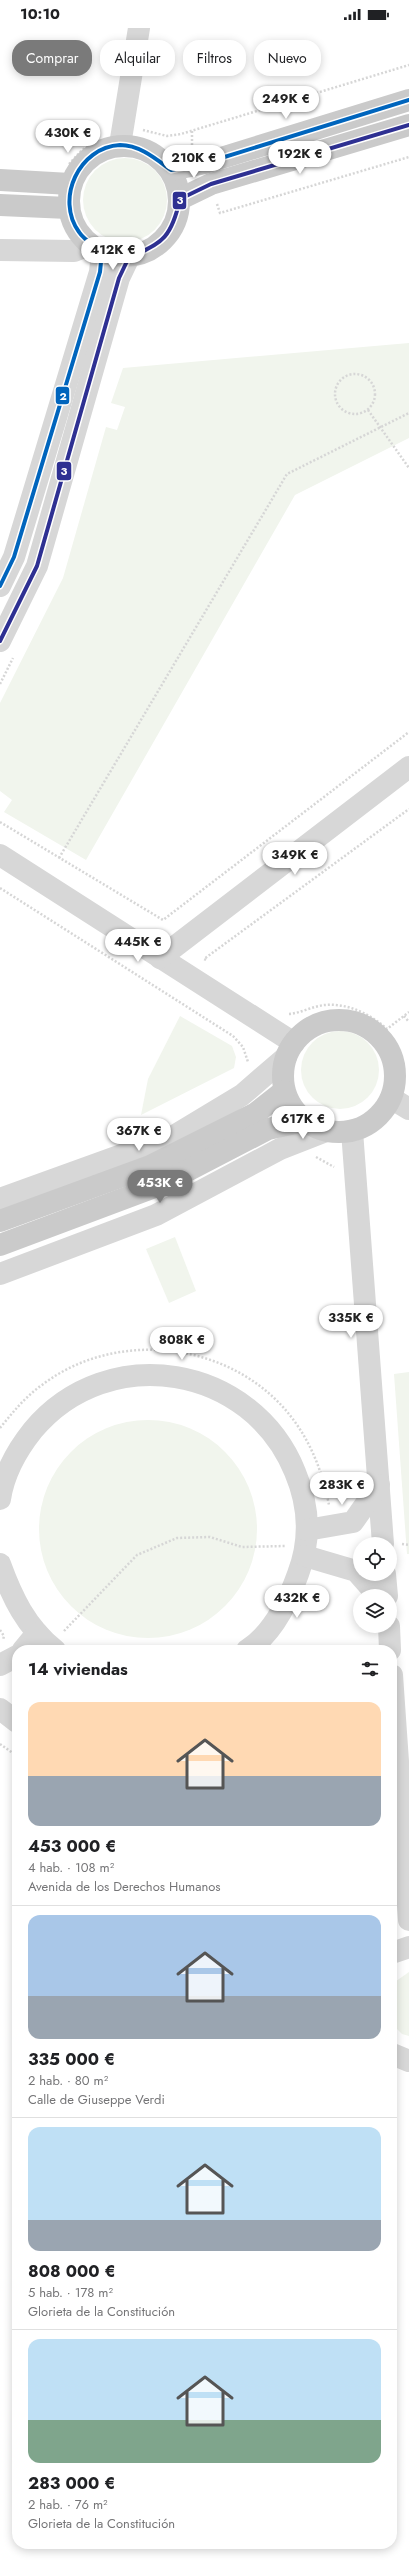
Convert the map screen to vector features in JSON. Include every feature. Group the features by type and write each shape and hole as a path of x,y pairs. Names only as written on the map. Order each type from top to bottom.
{"main road":[{"path":"171,170 193,166 409,100"},
{"path":"183,208 178,184 171,170 158,156 121,138 99,151 81,165 70,184 68,208 75,229 96,249 126,263 155,248 174,227 183,208 211,184 409,125"},
{"path":"0,180 70,184"},
{"path":"0,205 68,208"},
{"path":"348,1021 363,1025 376,1034 386,1045 401,1056 395,1072 401,1096 376,1119 352,1131 326,1131 304,1121 292,1107 284,1090 283,1074 290,1050 305,1032 318,1024 348,1021"},
{"path":"0,1221 150,1166 256,1113 284,1090"},
{"path":"0,1245 160,1185 268,1129 304,1121"}],"street":[{"path":"121,138 139,28"},
{"path":"0,250 74,252 96,249 100,272 14,557 0,586"},
{"path":"0,642 37,566 126,263"},
{"path":"160,958 409,767"},
{"path":"0,855 160,958 290,1050 242,1095 174,1136 0,1199"},
{"path":"0,1274 156,1215 280,1149 326,1131"},
{"path":"352,1131 383,1537"},
{"path":"0,1499 3,1483 19,1447 45,1416 77,1392 115,1378 155,1374 195,1380 232,1396 263,1421 290,1459 302,1490 306,1543 287,1605 254,1645"},
{"path":"306,1543 353,1522 379,1485"},
{"path":"306,1543 356,1571 372,1589"},
{"path":"0,1564 14,1601 47,1643"},
{"path":"389,1633 390,1645"},
{"path":"0,1665 12,1659"},
{"path":"0,1709 12,1718"},
{"path":"397,1747 409,1920"},
{"path":"397,1951 409,1947"},
{"path":"397,2056 409,2061"}],"path":[{"path":"47,183 48,177 65,170 82,150 121,138 139,129 167,136 192,131 409,65"},
{"path":"192,131 193,166"},
{"path":"211,184 220,213 409,157"},
{"path":"126,263 131,269 169,247 178,237 183,208"},
{"path":"353,374 365,377 370,381 375,393 374,399 368,410 355,414 342,410 335,398 334,392 341,380 353,374"},
{"path":"368,410 378,428 409,468"},
{"path":"60,858 287,474 409,414"},
{"path":"0,822 163,920 409,732"},
{"path":"210,963 204,959 409,809"},
{"path":"0,888 233,1036 243,1047 249,1061 246,1068"},
{"path":"283,1010 289,1015 324,1005 345,1006 363,1012 387,1028 409,1012"},
{"path":"404,1016 409,1022"},
{"path":"313,1155 335,1168 337,1174"},
{"path":"330,1507 335,1508"},
{"path":"47,1643 70,1626 137,1555 176,1538 210,1537 242,1547 286,1546 306,1543"},
{"path":"397,1544 409,1545"},
{"path":"0,1630 4,1636"},
{"path":"0,1744 12,1752"}],"shaded area":[{"path":"117,158 133,158 149,165 160,176 167,192 167,208 164,216 155,230 149,235 133,242 117,242 101,235 90,224 83,208 83,192 90,176 101,165"},
{"path":"409,343 409,438 295,495 86,860 4,812 12,800 0,791 0,703 63,578 106,427 117,430 125,407 111,403 123,368"},
{"path":"180,1016 232,1046 236,1057 234,1068 141,1115 148,1079"},
{"path":"332,1031 348,1031 362,1037 373,1048 379,1062 379,1078 373,1092 362,1103 348,1109 332,1109 318,1103 307,1092 301,1078 301,1062 307,1048 318,1037"},
{"path":"175,1237 196,1291 169,1303 146,1249"},
{"path":"409,1372 409,1554 407,1554 394,1374"},
{"path":"137,1420 159,1420 190,1428 209,1438 225,1452 239,1468 249,1487 257,1518 257,1540 249,1571 239,1590 225,1606 209,1620 190,1630 159,1638 137,1638 106,1630 87,1620 71,1606 57,1590 47,1571 41,1550 39,1540 39,1518 47,1487 57,1468 71,1452 87,1438 106,1428 127,1422"},
{"path":"409,1972 409,2036 402,2034 397,2029 397,1980"}],"transit line":[{"name":"2","path":"0,586 14,557 100,272 102,252 81,235 72,219 70,205 71,190 75,177 83,165 93,155 105,148 120,145 134,147 141,150 154,157 171,170 205,163 409,100"},
{"name":"3","path":"0,641 37,566 119,278 129,257 151,248 165,237 174,221 180,199 211,184 409,125"}]}
